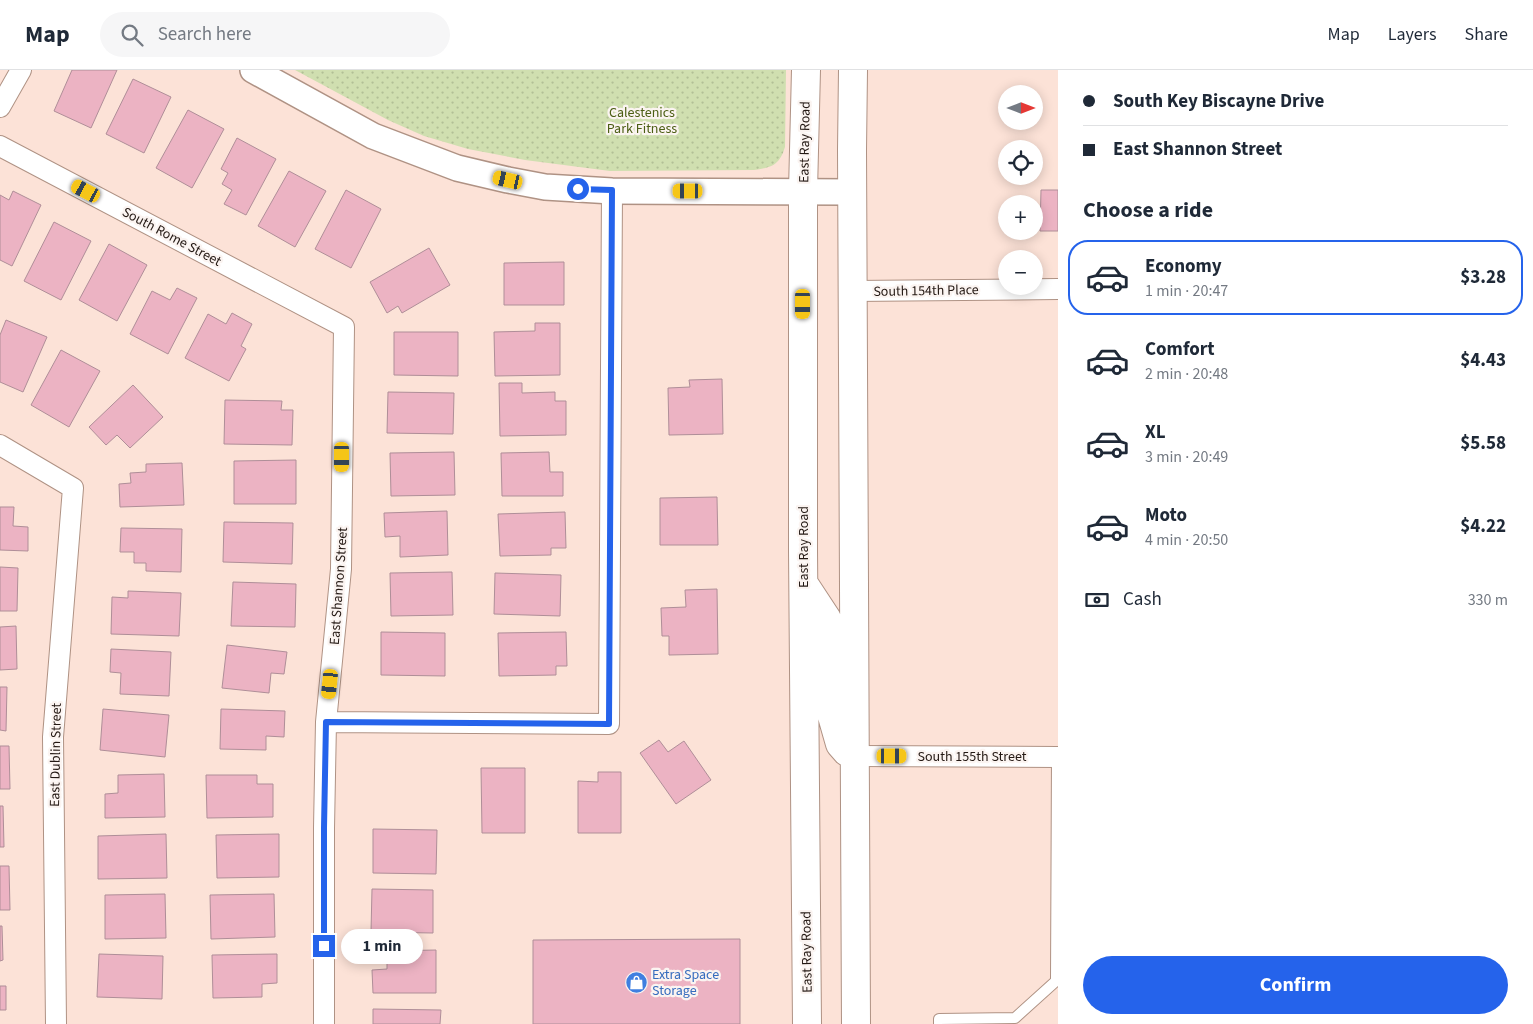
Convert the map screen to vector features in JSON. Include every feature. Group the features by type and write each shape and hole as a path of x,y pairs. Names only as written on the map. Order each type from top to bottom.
{"main road":[{"name":"East Ray Road","path":"806,70 803,191 807,1024"},
{"path":"853,70 856,1024"},
{"path":"804,584 827,619 830,709 840,744 847,752 856,756"}],"street":[{"path":"0,108 21,70"},
{"path":"253,70 373,136 457,168 545,187 612,190 852,192"},
{"name":"South Rome Street","path":"0,146 344,327"},
{"path":"326,722 609,724 612,190"},
{"name":"South 154th Place","path":"853,291 1058,289"},
{"name":"East Shannon Street","path":"324,1024 326,722 341,569 344,327"},
{"name":"East Dublin Street","path":"0,445 73,488 53,737 56,1024"},
{"name":"South 155th Street","path":"856,756 1058,756"}],"lane":[{"path":"939,1024 939,1019 1015,1018 1056,981 1058,756"}],"green space":[{"name":"Calestenics Park Fitness","path":"295,70 786,70 785,147 777,162 766,168 754,170 610,171 525,160 468,149 424,136 388,120"}],"building":[{"path":"72,70 117,70 91,128 54,111"},
{"path":"133,79 171,97 144,153 106,134"},
{"path":"188,110 224,129 192,188 156,168"},
{"path":"237,138 276,159 246,215 224,204 232,190 222,184 228,173 221,169"},
{"path":"289,171 326,191 295,247 258,226"},
{"path":"346,190 381,209 351,268 315,249"},
{"path":"1041,190 1058,190 1058,231 1043,231 1043,195 1041,195"},
{"path":"13,191 41,205 12,266 0,260 0,195 9,200"},
{"path":"54,222 91,241 61,300 24,281"},
{"path":"109,244 147,265 117,321 79,300"},
{"path":"429,248 450,285 402,313 398,306 387,313 370,282"},
{"path":"564,262 564,305 504,305 504,263"},
{"path":"177,288 197,298 168,354 130,334 152,291 170,300"},
{"path":"232,313 252,324 241,346 246,349 229,381 185,358 208,314 226,324"},
{"path":"6,320 47,337 23,392 0,382 0,335"},
{"path":"535,323 560,323 560,375 495,376 494,332 535,331"},
{"path":"394,332 458,332 458,376 394,375"},
{"path":"61,350 100,371 69,427 31,405"},
{"path":"722,379 723,434 669,435 668,388 690,387 689,380"},
{"path":"499,383 522,383 522,393 555,392 555,401 566,401 566,435 500,436"},
{"path":"133,385 163,417 130,448 117,435 106,445 89,427"},
{"path":"388,392 454,393 453,434 387,433"},
{"path":"225,400 282,401 281,410 293,410 292,445 224,444"},
{"path":"454,452 455,495 391,496 390,453"},
{"path":"549,452 550,472 563,472 563,496 502,496 501,453"},
{"path":"296,460 296,504 234,504 234,461"},
{"path":"182,463 184,505 120,507 119,484 131,483 130,473 146,472 146,464"},
{"path":"717,497 718,545 660,545 660,498"},
{"path":"0,507 14,507 13,526 28,527 28,551 0,550"},
{"path":"447,511 448,555 400,557 400,536 385,537 384,513"},
{"path":"565,512 566,548 551,548 551,555 500,556 498,514"},
{"path":"224,522 293,523 292,564 223,562"},
{"path":"121,528 182,529 181,572 146,571 146,563 134,563 134,552 120,552"},
{"path":"0,567 18,568 17,611 0,611"},
{"path":"452,572 453,615 391,616 390,573"},
{"path":"495,573 561,575 560,616 494,614"},
{"path":"233,582 296,584 295,627 231,626"},
{"path":"717,589 718,654 669,655 669,636 662,636 661,608 686,607 685,590"},
{"path":"128,591 181,593 179,636 111,634 112,597 128,598"},
{"path":"16,626 17,669 0,670 0,627"},
{"path":"381,632 445,633 445,676 381,675"},
{"path":"566,632 567,666 556,666 556,675 499,676 498,633"},
{"path":"227,645 287,652 284,674 271,673 269,693 222,688"},
{"path":"111,649 171,652 169,696 120,694 121,673 110,672"},
{"path":"0,687 7,687 6,731 0,730"},
{"path":"103,709 169,715 165,757 100,750"},
{"path":"221,709 285,711 284,737 266,736 266,750 220,749"},
{"path":"659,740 668,752 684,741 711,780 676,804 640,753"},
{"path":"0,746 9,746 10,789 0,789"},
{"path":"481,768 525,768 525,833 482,833"},
{"path":"598,772 621,772 621,833 578,833 578,781 598,782"},
{"path":"164,774 165,817 105,818 105,794 118,793 118,775"},
{"path":"206,775 257,775 257,784 273,784 273,817 207,818"},
{"path":"0,806 3,806 4,847 0,847"},
{"path":"373,829 437,830 436,874 373,873"},
{"path":"166,834 167,878 98,879 98,836"},
{"path":"279,834 279,877 217,878 216,835"},
{"path":"0,866 9,866 10,910 0,910"},
{"path":"372,889 433,890 433,933 371,932"},
{"path":"165,894 166,938 105,939 105,895"},
{"path":"274,894 275,937 211,939 210,895"},
{"path":"0,926 2,926 3,960 0,961"},
{"name":"Extra Space Storage","path":"740,939 740,1024 533,1024 533,940"},
{"path":"436,950 436,993 373,993 372,970 387,969 387,951"},
{"path":"99,954 163,956 162,999 97,997"},
{"path":"277,954 277,983 262,984 262,997 213,998 212,955"},
{"path":"0,986 6,986 6,1010 0,1010"},
{"path":"373,1009 441,1010 440,1024 373,1024"}],"place":[{"name":"Extra Space Storage","path":"636,982"}],"route":[{"path":"324,946 326,722 609,724 612,190 578,189"}]}
